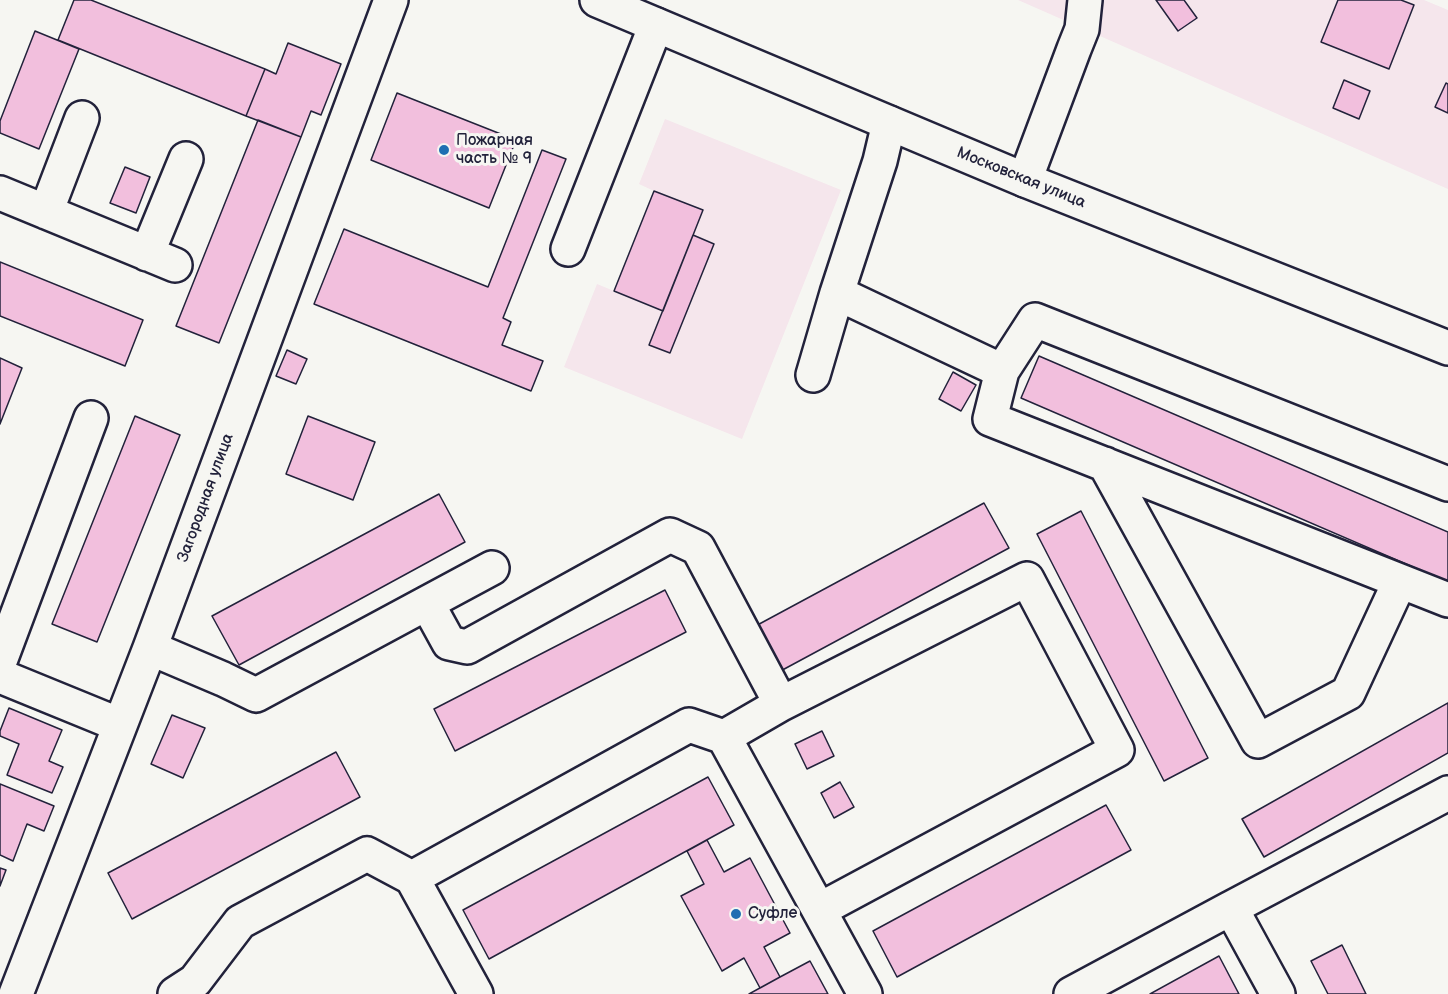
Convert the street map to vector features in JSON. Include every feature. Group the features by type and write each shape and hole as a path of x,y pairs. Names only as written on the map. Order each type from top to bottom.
{"street":[{"name":"Загородная улица","path":"16,994 150,648 391,0"},
{"name":"Московская улица","path":"597,0 1025,180 1448,348"},
{"path":"1025,180 1082,30 1085,0"},
{"path":"568,249 656,25"},
{"path":"46,212 81,118"},
{"path":"813,375 880,161 889,123"},
{"path":"0,193 161,259 186,159"},
{"path":"837,293 1002,371"},
{"path":"1448,484 1035,320 1002,371 990,419 1448,600"},
{"path":"0,661 91,418"},
{"path":"1105,464 1258,741 1348,693 1400,581"},
{"path":"427,603 449,643 466,647 670,535 698,548 781,704"},
{"path":"150,648 256,695 492,568"},
{"path":"723,737 781,704 1027,579 1117,750 819,910"},
{"path":"0,676 120,725"},
{"path":"412,878 689,725 723,737 865,994"},
{"path":"1071,994 1448,793"},
{"path":"175,994 195,981 240,922 367,854 412,878 476,994"},
{"path":"1232,908 1278,994"}],"shaded area":[{"path":"1018,0 1424,0 1448,10 1448,189"},
{"path":"665,119 841,190 742,439 564,367 597,284 614,291 654,191 639,184"}],"building":[{"path":"74,0 91,0 265,69 246,116 58,40"},
{"path":"1156,0 1184,0 1197,18 1178,31"},
{"path":"1338,0 1401,0 1414,5 1389,69 1321,42"},
{"path":"35,31 79,49 39,149 0,133 0,121"},
{"path":"288,43 341,64 321,115 311,111 301,137 246,116 265,69 276,74"},
{"path":"1344,80 1370,91 1359,119 1333,108"},
{"path":"1446,83 1448,84 1448,113 1435,107"},
{"name":"Пожарная часть № 9","path":"397,93 516,140 489,208 371,160"},
{"path":"258,120 301,137 219,343 176,326"},
{"path":"542,150 566,159 503,318 511,322 502,345 543,361 531,391 314,304 344,229 488,287"},
{"path":"125,167 150,177 136,213 110,203"},
{"path":"654,191 703,210 663,311 614,291"},
{"path":"693,235 714,244 670,353 649,345"},
{"path":"0,262 143,320 125,366 0,316"},
{"path":"287,350 307,359 296,384 276,376"},
{"path":"1039,356 1448,532 1448,582 1021,398"},
{"path":"0,358 22,368 0,424"},
{"path":"953,372 976,385 961,411 939,399"},
{"path":"135,416 180,435 97,642 52,624"},
{"path":"308,416 375,442 353,500 286,474"},
{"path":"439,494 465,542 239,665 212,616"},
{"path":"984,503 1009,548 775,674 750,629"},
{"path":"1081,511 1208,758 1164,781 1037,534"},
{"path":"665,590 686,632 455,751 434,709"},
{"path":"1448,703 1448,753 1264,857 1242,819"},
{"path":"9,708 62,730 49,761 63,767 52,793 7,775 19,744 0,736"},
{"path":"172,715 205,728 183,778 151,764"},
{"path":"822,731 834,756 807,769 795,744"},
{"path":"336,752 360,797 132,919 108,873"},
{"path":"708,777 734,825 489,959 463,910"},
{"path":"840,782 854,807 834,818 821,793"},
{"path":"0,784 54,806 44,831 27,824 13,861 0,855"},
{"path":"1106,805 1131,850 897,977 873,931"},
{"name":"Суфле","path":"707,840 724,872 750,858 790,933 764,947 780,977 760,988 744,958 722,971 681,896 704,884 687,851"},
{"path":"0,868 6,870 0,886"},
{"path":"1342,945 1366,994 1328,994 1311,961"},
{"path":"1219,956 1239,994 1150,994"},
{"path":"810,961 828,994 749,994 780,977"}],"place":[{"name":"Пожарная часть № 9","path":"444,150"},
{"name":"Суфле","path":"736,914"}]}
